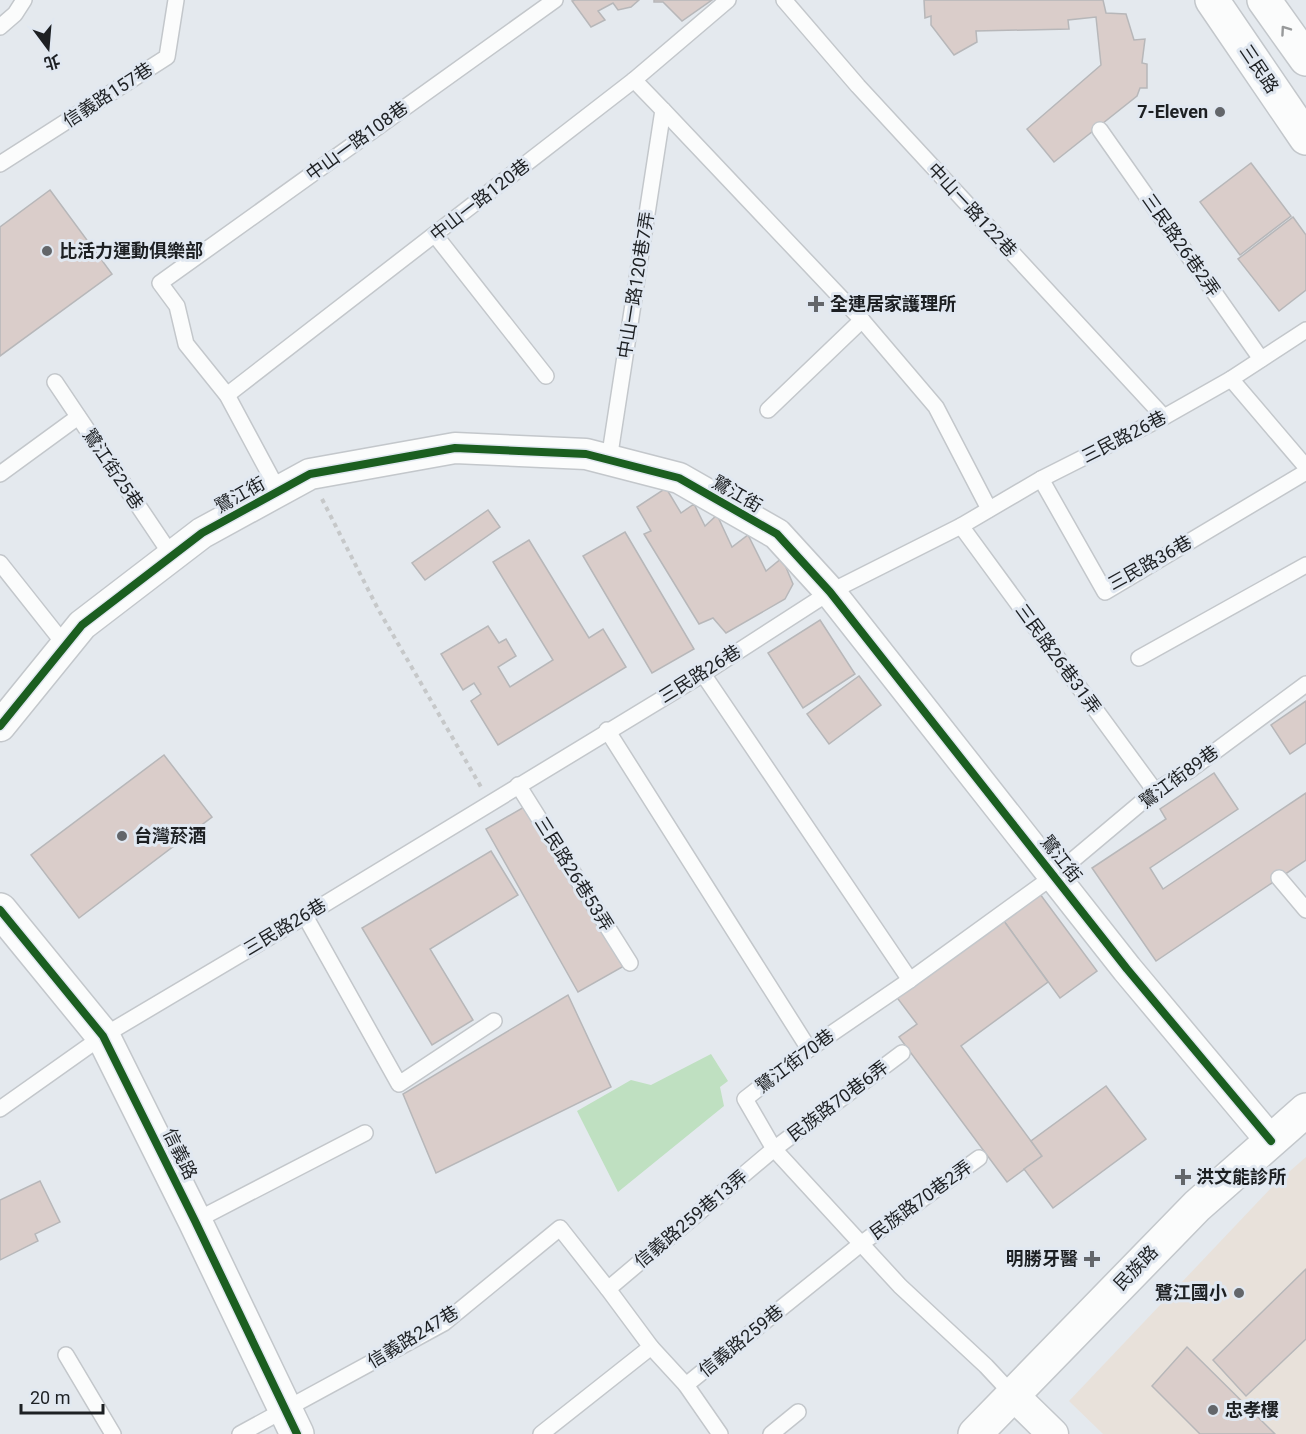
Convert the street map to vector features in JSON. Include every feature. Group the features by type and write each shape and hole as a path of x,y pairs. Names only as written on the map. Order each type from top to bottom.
{"street":[{"name":"三民路","path":"1212,0 1306,138"},
{"path":"1264,0 1306,59"},
{"name":"鷺江街","path":"3,716 82,625 202,533 310,474 455,448 586,454 679,477 777,534 830,592 1127,969 1271,1141"},
{"name":"信義路","path":"0,910 103,1036 291,1422"},
{"name":"民族路","path":"975,1434 1197,1206 1306,1110"},
{"path":"1013,1395 1053,1434"}],"lane":[{"path":"0,27 15,14 24,0"},
{"name":"信義路157巷","path":"0,164 166,57 176,0"},
{"name":"中山一路108巷","path":"227,395 186,344 177,306 160,283 555,0"},
{"name":"中山一路120巷","path":"227,395 634,80 728,0"},
{"name":"中山一路122巷","path":"784,0 858,86 1164,417"},
{"path":"634,80 862,320 936,407 989,509"},
{"name":"中山一路120巷7弄","path":"609,460 663,110"},
{"name":"三民路26巷2弄","path":"1100,130 1261,359"},
{"path":"435,235 546,376"},
{"path":"768,410 862,320"},
{"name":"三民路26巷","path":"0,1109 103,1036 703,674 830,592 962,526 1041,479 1164,417 1231,379 1306,330"},
{"path":"1231,379 1306,470"},
{"name":"鷺江街25巷","path":"55,382 172,556"},
{"path":"227,395 278,490"},
{"path":"0,474 78,417"},
{"name":"三民路36巷","path":"1041,479 1105,592 1306,470"},
{"name":"三民路26巷31弄","path":"962,526 1155,791"},
{"path":"0,563 64,645"},
{"path":"1139,658 1306,565"},
{"path":"703,674 910,980"},
{"name":"鷺江街89巷","path":"1055,875 1155,791 1190,770 1306,684"},
{"path":"607,730 809,1048"},
{"name":"三民路26巷53弄","path":"518,785 630,963"},
{"name":"鷺江街70巷","path":"1013,1395 986,1366 900,1286 774,1149 745,1099 809,1048 910,980 1055,875"},
{"path":"1279,878 1306,910"},
{"path":"305,916 399,1084 494,1021"},
{"name":"民族路70巷6弄","path":"774,1149 902,1053"},
{"path":"195,1221 365,1133"},
{"name":"信義路259巷13弄","path":"608,1288 774,1149"},
{"name":"民族路70巷2弄","path":"862,1243 980,1158"},
{"name":"信義路259巷","path":"560,1228 651,1347 686,1386 862,1243"},
{"name":"信義路247巷","path":"240,1434 291,1422 444,1323 560,1228"},
{"path":"541,1434 651,1347"},
{"path":"66,1355 113,1434"},
{"path":"686,1386 720,1434"},
{"path":"771,1434 798,1412"}],"path":[{"path":"310,474 378,609 490,802"}],"shaded area":[{"name":"鷺江國小","path":"1306,1157 1306,1434 1103,1434 1069,1401 1274,1185"}],"green space":[{"path":"711,1054 728,1081 720,1087 724,1106 618,1192 577,1111 631,1080 651,1085"}],"building":[{"path":"639,0 631,7 618,10 613,3 598,11 605,20 591,27 572,1"},
{"path":"654,0 712,0 682,21 663,2 654,2"},
{"path":"924,0 1103,0 1106,13 1126,14 1134,40 1145,39 1142,63 1147,64 1147,88 1140,88 1137,96 1054,162 1027,129 1101,65 1096,17 1068,20 1069,29 976,31 977,42 954,55 931,25 931,16 925,18"},
{"path":"1251,163 1291,216 1240,255 1200,202"},
{"name":"比活力運動俱樂部","path":"50,190 112,274 0,356 0,227"},
{"path":"1293,217 1306,235 1306,290 1279,311 1238,259"},
{"path":"666,488 681,513 694,504 705,526 717,515 732,547 748,535 766,571 782,558 793,584 785,599 726,633 713,618 699,624 644,534 651,531 637,507"},
{"path":"488,510 500,527 425,580 412,563"},
{"path":"625,532 694,649 652,673 583,556"},
{"path":"529,540 589,638 603,629 626,667 498,745 471,701 481,694 474,683 463,690 441,654 488,626 499,643 506,639 516,656 498,667 510,687 553,660 493,562"},
{"path":"820,620 855,674 803,708 768,653"},
{"path":"859,676 881,705 829,744 807,714"},
{"path":"1306,701 1306,743 1290,754 1271,725"},
{"name":"台灣菸酒","path":"164,755 212,817 79,918 31,855"},
{"path":"1214,773 1238,809 1150,868 1163,889 1306,793 1306,860 1156,961 1092,868 1166,819 1160,809"},
{"path":"531,803 624,966 578,992 486,829"},
{"path":"491,851 518,895 430,949 473,1020 432,1045 362,928"},
{"path":"1037,890 1097,971 1060,998 1001,917"},
{"path":"1001,917 1048,982 961,1046 1042,1156 1007,1182 899,1037 917,1024 895,995"},
{"path":"568,995 611,1087 436,1173 403,1094"},
{"path":"1106,1086 1146,1139 1053,1208 1024,1169 1042,1156 1031,1141"},
{"path":"40,1181 60,1222 35,1234 38,1241 0,1260 0,1200"},
{"path":"1306,1269 1306,1339 1246,1396 1213,1360"},
{"name":"忠孝樓","path":"1187,1347 1275,1434 1200,1434 1152,1386"}],"cycle path":[{"path":"0,726 82,625 202,533 310,474 455,448 586,454 679,478 777,534 830,592 1127,969 1271,1141"},
{"path":"0,910 103,1036 297,1434"}],"place":[{"name":"7-Eleven","path":"1220,112"},
{"name":"比活力運動俱樂部","path":"47,251"},
{"name":"全連居家護理所","path":"816,304"},
{"name":"台灣菸酒","path":"122,836"},
{"name":"洪文能診所","path":"1183,1177"},
{"name":"明勝牙醫","path":"1092,1259"},
{"name":"鷺江國小","path":"1239,1293"},
{"name":"忠孝樓","path":"1213,1410"}]}
